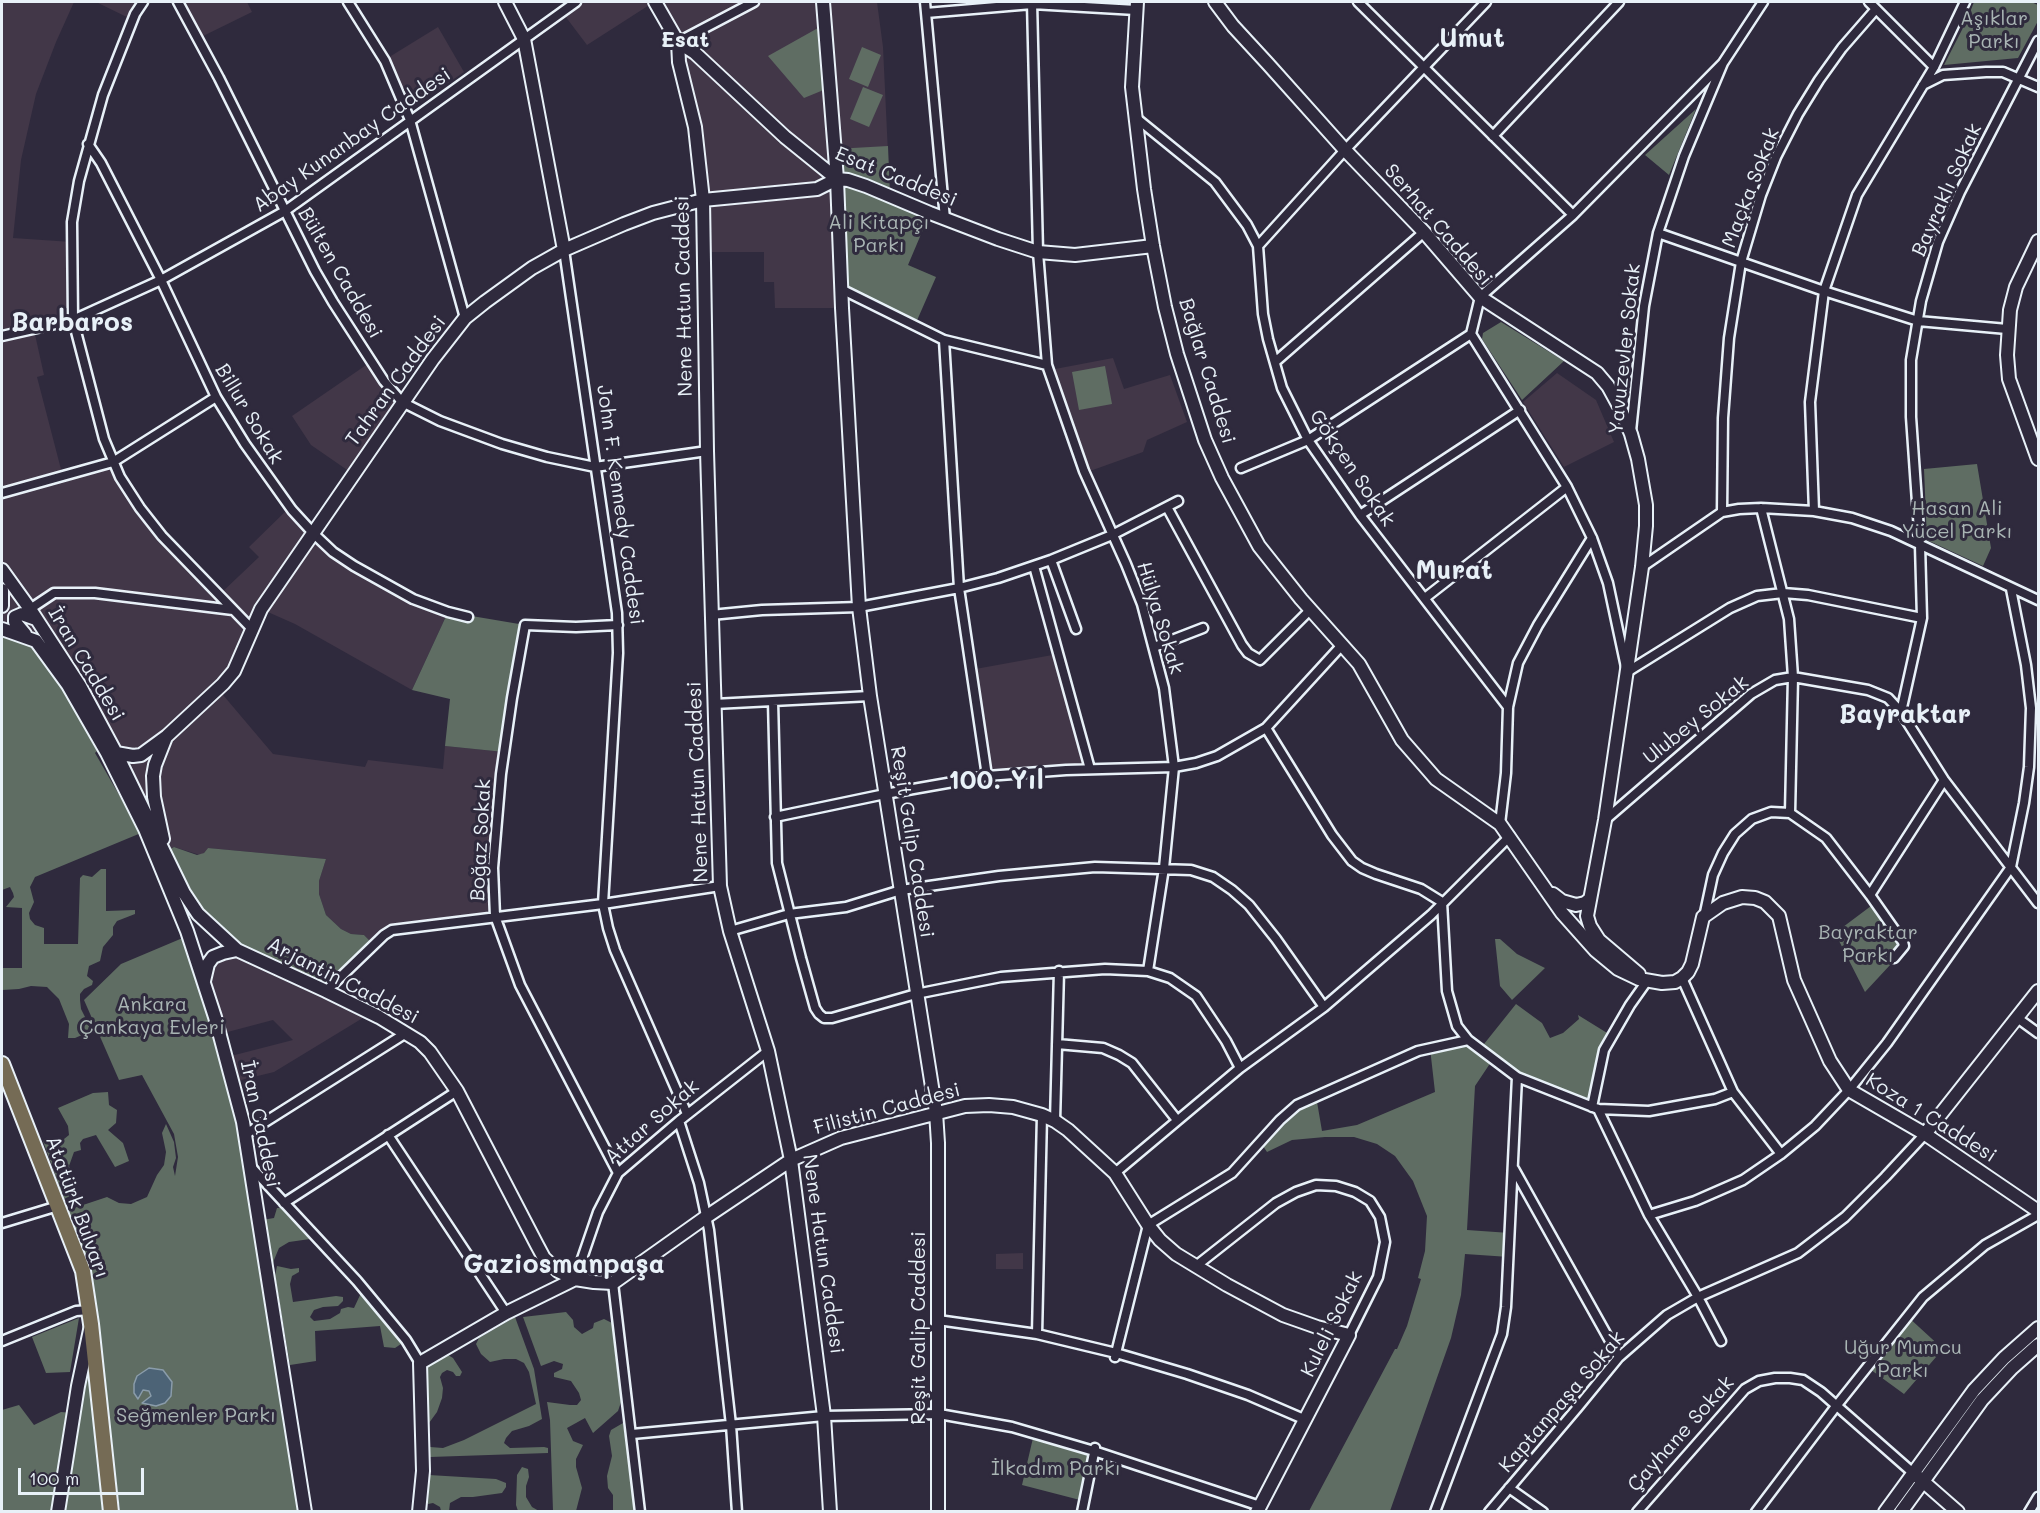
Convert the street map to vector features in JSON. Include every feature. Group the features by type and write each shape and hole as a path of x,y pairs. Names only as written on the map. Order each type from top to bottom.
{"main road":[{"name":"John F. Kennedy Caddesi","path":"505,2 524,39 564,250"},
{"name":"Esat Caddesi","path":"655,2 678,42 695,53 785,138 837,179 866,186 945,219 1038,252 1076,255 1152,246"},
{"name":"Reşit Galip Caddesi","path":"823,2 837,179 859,607 870,696 936,1112 938,1143 938,1512"},
{"name":"Serhat Caddesi","path":"1215,2 1233,26 1424,232 1480,297"},
{"name":"Bağlar Caddesi","path":"1137,6 1132,87 1152,246 1177,354 1204,440 1222,478 1259,546 1310,610 1359,664 1391,723 1413,754 1436,778 1500,824 1574,928 1594,950 1618,969 1647,981"},
{"name":"Nene Hatun Caddesi","path":"678,42 679,62 695,127 703,200 706,451 720,886 730,931 768,1051 791,1160 824,1416 830,1512"},
{"name":"Tahran Caddesi","path":"116,753 141,755 167,736 223,684 243,654 251,628 261,609 402,402 465,318 518,278 564,250 624,224 703,200 817,189 837,179"},
{"path":"2038,240 2016,287 2007,329 2009,378 2038,459"},
{"path":"1480,297 1596,373 1608,386 1631,434"},
{"name":"Yavuzevler Sokak","path":"1590,899 1605,820 1642,567 1646,505 1631,434"},
{"name":"İran Caddesi","path":"2,570 80,686 162,846"},
{"path":"2,591 2,606"},
{"path":"26,636 15,622 15,617 22,614 33,614"},
{"name":"İran Caddesi","path":"2,629 36,641 52,660 106,753 145,829 187,931 204,981 246,1134 305,1512"},
{"name":"Tahran Caddesi","path":"162,846 153,776 154,765 167,736"},
{"name":"Arjantin Caddesi","path":"162,846 184,893 198,914 237,950 326,991 406,1033 430,1052 457,1091 544,1258 558,1271 575,1279"},
{"name":"Bağlar Caddesi","path":"1545,887 1569,904 1581,905 1590,899"},
{"name":"Koza 1 Caddesi","path":"1703,917 1723,903 1742,897 1755,898 1773,907 1779,916 1794,981 1830,1061 1849,1090 1925,1134 2038,1213"},
{"path":"1590,899 1587,916 1593,933 1605,947 1647,981 1653,983 1670,983 1682,978 1688,972 1703,917"},
{"path":"204,981 206,969 213,957 237,950"},
{"path":"1925,1134 2038,991"},
{"name":"Atatürk Bulvarı","path":"2,1064 83,1271 91,1317 111,1512"},
{"name":"Filistin Caddesi","path":"613,1283 791,1160 841,1138 936,1112 965,1106 989,1105 1013,1107 1042,1115 1055,1121 1080,1140 1115,1173 1148,1225 1176,1254 1283,1315 1349,1335"},
{"path":"419,1512 423,1472 420,1363 506,1313 575,1279 613,1283"},
{"path":"58,1512 91,1317"},
{"path":"1885,1512 1912,1472 1986,1375 2038,1328"},
{"name":"Kuleli Sokak","path":"1259,1509 1349,1335"},
{"path":"1901,1512 1982,1400 2012,1368 2038,1346"},
{"name":"Çayhane Sokak","path":"1912,1472 1958,1512"}],"street":[{"path":"143,2 135,14 103,95 88,144 72,222 73,320 104,439 113,462 140,508 162,536 251,628"},
{"name":"Bülten Caddesi","path":"178,2 209,58 333,302 384,381 402,402 440,421 502,444 555,459 595,467 706,451"},
{"path":"348,2 385,61 410,120 465,318"},
{"name":"Abay Kunanbay Caddesi","path":"2,336 73,320 161,280 285,211 576,2"},
{"path":"678,42 754,2"},
{"path":"925,2 945,219"},
{"path":"1258,246 1486,2"},
{"path":"1493,136 1619,2"},
{"name":"Yavuzevler Sokak","path":"1631,434 1644,306 1658,233 1684,156 1723,63 1763,2"},
{"path":"1869,2 1934,67"},
{"path":"1814,512 1810,402 1824,291 1857,195 1934,67 1965,2"},
{"path":"926,13 1032,3 1137,6"},
{"name":"Hülya Sokak","path":"1032,3 1038,252 1047,366 1084,471 1142,604 1164,688 1174,766 1164,868 1148,971"},
{"path":"1361,3 1573,215"},
{"name":"Maçka Sokak","path":"1722,512 1723,418 1729,338 1741,262 1761,195 1776,157 1819,80 1876,9"},
{"name":"Bayraklı Sokak","path":"1901,712 1922,618 1920,545 1911,417 1911,360 1921,301 1938,242 1960,192 2038,41"},
{"path":"1480,297 1573,215 1723,63"},
{"path":"1923,86 1943,75 1964,72 2003,72 2038,87"},
{"name":"Gökçen Sokak","path":"1135,117 1215,182 1247,225 1258,246 1263,314 1268,339 1282,388 1308,440 1360,515 1508,707"},
{"name":"Billur Sokak","path":"88,144 101,163 161,280 216,397 276,490 314,534 333,552 395,590 440,609 468,617"},
{"path":"1275,362 1424,232"},
{"path":"1658,233 1918,321 2007,329"},
{"name":"John F. Kennedy Caddesi","path":"564,250 595,467 613,571 618,625 603,904 615,950 687,1114"},
{"path":"842,289 944,340 1047,366"},
{"name":"Serhat Caddesi","path":"1471,334 1480,297"},
{"path":"1241,468 1308,440 1471,334 1567,487 1592,538 1608,583 1627,672 1730,608 1757,596 1783,593 1808,595 1922,618"},
{"path":"944,340 959,588 987,776"},
{"path":"2,493 113,462 216,397"},
{"path":"1360,515 1520,410"},
{"path":"1425,598 1567,487"},
{"path":"711,615 762,610 859,607 959,588 1051,560 1112,535 1178,501"},
{"path":"1167,507 1248,653 1260,660 1310,610"},
{"path":"1761,508 1789,619 1793,676 1790,813"},
{"path":"1642,567 1722,512 1761,508 1814,512 1852,518 1891,531 2038,600"},
{"path":"1500,824 1506,773 1508,707 1518,663 1538,625 1592,538"},
{"path":"1051,560 1076,629"},
{"path":"1034,566 1090,769"},
{"path":"1649,1215 1695,1201 1743,1180 1781,1154 1815,1126 1849,1090 1887,1043 2012,867 2028,776 2031,708 2026,665 2011,589"},
{"path":"33,614 54,593 95,593 234,610"},
{"name":"Boğaz Sokak","path":"618,625 576,627 525,625 501,774 493,868 495,916 520,985 618,1173"},
{"path":"1154,647 1203,628"},
{"path":"775,817 987,776 1196,764 1217,756 1266,728 1342,645"},
{"name":"Ulubey Sokak","path":"1605,820 1751,693 1775,680 1793,676 1868,690 1888,698 1901,712 1944,780 2038,903"},
{"path":"714,704 870,696"},
{"path":"773,701 777,864 815,1008 824,1018 832,1018 916,994 1001,977 1105,969 1148,971 1170,978 1196,996 1221,1033 1240,1068"},
{"path":"1266,728 1332,836 1352,861 1376,874 1421,889 1442,902"},
{"path":"1870,895 1944,780"},
{"path":"1703,917 1713,875 1735,834 1752,819 1771,812 1790,813 1827,838 1904,942 1904,946 1893,958"},
{"path":"1115,1173 1240,1068 1324,1007 1431,915 1509,836"},
{"path":"730,931 789,914 846,906 901,890 999,876 1095,867 1191,870 1213,877 1249,905 1324,1007"},
{"path":"326,991 392,930 603,904 720,886"},
{"path":"1442,902 1448,991 1458,1026 1468,1040 1517,1077 1595,1108 1649,1110 1715,1099 1733,1092"},
{"path":"1055,1121 1059,971"},
{"path":"1682,978 1733,1092 1781,1154"},
{"path":"1647,981 1604,1050 1599,1070 1595,1108 1649,1215 1698,1297 1721,1341"},
{"path":"2016,1017 2038,1033"},
{"path":"246,1134 406,1033"},
{"path":"1115,1355 1148,1225 1232,1173 1280,1120 1297,1105 1418,1051 1468,1040"},
{"path":"1057,1044 1103,1048 1119,1055 1132,1064 1177,1120"},
{"name":"Attar Sokak","path":"575,1279 598,1212 618,1173 678,1121 768,1051"},
{"path":"1435,1512 1502,1334 1506,1307 1517,1077"},
{"path":"284,1203 457,1091"},
{"path":"1037,1334 1042,1115"},
{"path":"678,1121 699,1183 706,1217 731,1425 737,1512"},
{"name":"Kaptanpaşa Sokak","path":"1489,1512 1619,1357 1667,1315 1698,1297 1798,1253 1845,1217 1925,1134"},
{"path":"388,1135 506,1313"},
{"path":"251,1168 357,1281 406,1340 420,1363"},
{"path":"1514,1169 1619,1357"},
{"name":"Kuleli Sokak","path":"1196,1266 1276,1203 1296,1192 1316,1185 1336,1186 1355,1192 1370,1202 1380,1217 1385,1242 1377,1277 1349,1335"},
{"path":"2,1223 58,1206"},
{"path":"1756,1512 1836,1405 1923,1297 1985,1245 2038,1213"},
{"path":"613,1283 640,1512"},
{"path":"2,1341 76,1311 91,1317"},
{"path":"938,1320 1037,1334 1115,1355 1208,1381 1306,1420"},
{"name":"Çayhane Sokak","path":"1637,1512 1745,1389 1759,1381 1775,1378 1803,1380 1821,1392 1912,1472"},
{"path":"632,1434 824,1416 939,1414 1012,1427 1094,1450 1259,1509"},
{"path":"1082,1512 1094,1450"},
{"path":"1509,1488 1543,1512"},
{"path":"2029,1512 2038,1497"}],"shaded area":[{"path":"2,2 74,2 36,94 21,160 13,238 72,242 73,320 34,330 44,375 37,377 63,477 113,462 140,508 219,595 259,557 249,547 290,507 354,566 448,612 412,690 295,624 261,609 218,689 273,754 365,767 368,760 443,769 445,746 504,752 495,916 406,927 374,945 364,935 351,934 341,929 326,915 319,894 319,881 326,859 208,848 200,855 174,847 165,852 145,829 36,641 2,629"},
{"path":"96,2 143,2 133,20"},
{"path":"178,2 247,2 252,12 199,38"},
{"path":"576,2 654,2 587,45 562,12"},
{"path":"655,2 877,2 883,47 890,196 842,308 775,308 774,282 764,282 764,252 704,252 703,200 678,42"},
{"path":"438,27 464,72 413,107 409,107 386,59"},
{"path":"1113,358 1124,389 1170,375 1187,422 1147,440 1143,452 1090,471 1055,369"},
{"path":"372,361 402,402 353,474 311,445 292,416"},
{"path":"1557,373 1596,400 1614,442 1564,467 1523,402"},
{"path":"1058,654 1090,769 987,776 970,670"},
{"path":"229,951 371,1013 274,1072 233,1082 227,1057 293,1040 273,1020 220,1034 206,969"},
{"path":"1023,1253 1023,1269 996,1269 996,1254"}],"green space":[{"name":"Aşıklar Parkı","path":"1974,2 2031,2 2038,5 2038,21 2018,58 1944,65"},
{"path":"818,28 826,89 804,98 768,56"},
{"path":"862,47 881,55 868,87 849,79"},
{"path":"863,87 883,95 869,127 850,119"},
{"path":"1696,109 1669,175 1645,155"},
{"name":"Ali Kitapçı Parkı","path":"888,146 890,196 930,213 908,265 936,277 915,325 841,289 835,149"},
{"path":"1501,322 1564,361 1522,400 1482,339 1483,333"},
{"path":"1105,366 1112,404 1079,410 1072,372"},
{"name":"Hasan Ali Yücel Parkı","path":"1977,464 1991,548 1983,566 1927,540 1924,469"},
{"path":"448,612 525,625 504,752 445,746 450,699 412,690"},
{"path":"2,636 32,646 46,665 63,690 97,751 95,753 141,833 35,877 30,887 34,902 29,913 30,919 35,925 44,928 44,944 78,944 80,878 83,875 92,877 101,869 106,869 106,911 135,910 135,914 117,921 113,927 113,935 103,947 100,961 89,966 87,976 93,981 92,985 80,994 80,1000 81,1009 89,1025 89,1032 75,1038 68,1038 69,1024 59,999 47,987 31,986 2,990 2,968 22,968 22,908 6,907 14,897 10,887 2,890"},
{"path":"174,847 197,855 204,853 208,848 326,859 319,881 319,894 326,915 341,929 351,934 364,935 374,945 326,991 237,950 210,927 165,852"},
{"name":"Bayraktar Parkı","path":"1871,906 1900,946 1888,959 1891,964 1865,992 1835,933"},
{"name":"Seğmenler Parkı","path":"185,937 201,985 242,1133 287,1442 291,1445 296,1468 292,1471 295,1495 299,1498 302,1511 120,1511 93,1288 89,1268 68,1210 107,1197 119,1203 131,1204 147,1197 164,1165 166,1152 162,1133 166,1124 174,1142 175,1176 178,1157 174,1134 142,1075 119,1080 84,1000 121,964"},
{"path":"1495,939 1500,939 1517,954 1545,968 1512,1000 1500,986"},
{"path":"1516,1004 1542,1023 1550,1038 1563,1033 1579,1019 1578,1015 1612,1036 1592,1107 1517,1077 1493,1059 1475,1086 1467,1230 1510,1233 1509,1257 1465,1254 1461,1295 1451,1338 1390,1511 1309,1511 1397,1349 1407,1326 1421,1279 1418,1278 1425,1251 1427,1216 1413,1181 1395,1156 1377,1144 1354,1137 1325,1137 1292,1140 1267,1152 1261,1143 1280,1120 1316,1096 1322,1131 1357,1125 1435,1092 1430,1048 1468,1040 1480,1049"},
{"path":"108,1092 109,1105 117,1110 116,1123 108,1130 123,1143 129,1161 115,1167 96,1135 83,1139 80,1143 81,1150 74,1152 69,1166 76,1193 64,1199 43,1141 54,1147 69,1135 68,1126 58,1108 93,1093"},
{"path":"277,1208 283,1208 289,1217 317,1238 289,1242 279,1248 269,1282 262,1220 274,1218"},
{"path":"277,1266 299,1268 299,1272 292,1276 290,1284 293,1302 343,1297 343,1301 338,1306 314,1310 310,1317 314,1321 330,1319 340,1313 341,1309 354,1308 361,1293 402,1340 401,1344 395,1348 384,1347 380,1326 315,1331 316,1361 290,1365 275,1276"},
{"path":"566,1312 573,1320 574,1327 582,1334 593,1328 594,1323 604,1319 612,1323 621,1402 618,1411 593,1433 585,1418 567,1428 573,1441 583,1445 576,1459 582,1488 576,1511 553,1511 550,1420 547,1402 577,1405 581,1400 571,1381 554,1377 554,1373 562,1369 563,1364 554,1361 541,1366 523,1317"},
{"name":"Uğur Mumcu Parkı","path":"1907,1316 1943,1349 1904,1394 1867,1367"},
{"path":"515,1317 534,1369 542,1419 512,1431 504,1443 510,1448 544,1447 548,1448 548,1453 430,1457 430,1447 443,1448 464,1440 536,1404 529,1372 524,1363 516,1359 490,1362 481,1354 476,1344 479,1338"},
{"path":"79,1318 70,1372 46,1373 32,1337"},
{"path":"91,1324 111,1511 2,1512 2,1410 19,1405 34,1425 61,1412 73,1413"},
{"path":"448,1355 453,1358 462,1372 460,1376 447,1370 442,1373 440,1377 443,1388 442,1398 437,1412 429,1423 427,1367"},
{"path":"623,1423 634,1511 613,1511 613,1495 608,1488 607,1476 612,1456 609,1436 611,1430"},
{"name":"İlkadım Parkı","path":"1033,1438 1090,1454 1080,1500 1022,1485"},
{"path":"522,1467 528,1469 526,1497 532,1507 539,1511 518,1511 516,1505 517,1475"},
{"path":"429,1475 496,1479 506,1483 506,1487 502,1493 461,1497 450,1503 449,1511 441,1511 440,1507 433,1503 428,1504"}],"water":[{"path":"149,1368 163,1370 172,1382 171,1396 165,1403 156,1406 142,1403 151,1396 149,1391 143,1390 138,1399 134,1393 137,1376"}],"district":[{"name":"Umut","path":"1472,39"},
{"name":"Esat","path":"685,40"},
{"name":"Barbaros","path":"72,323"},
{"name":"Murat","path":"1454,571"},
{"name":"Bayraktar","path":"1905,715"},
{"name":"100. Yıl","path":"996,781"},
{"name":"Gaziosmanpaşa","path":"564,1265"}],"park label":[{"name":"Ankara Çankaya Evleri","path":"152,1016"}]}
